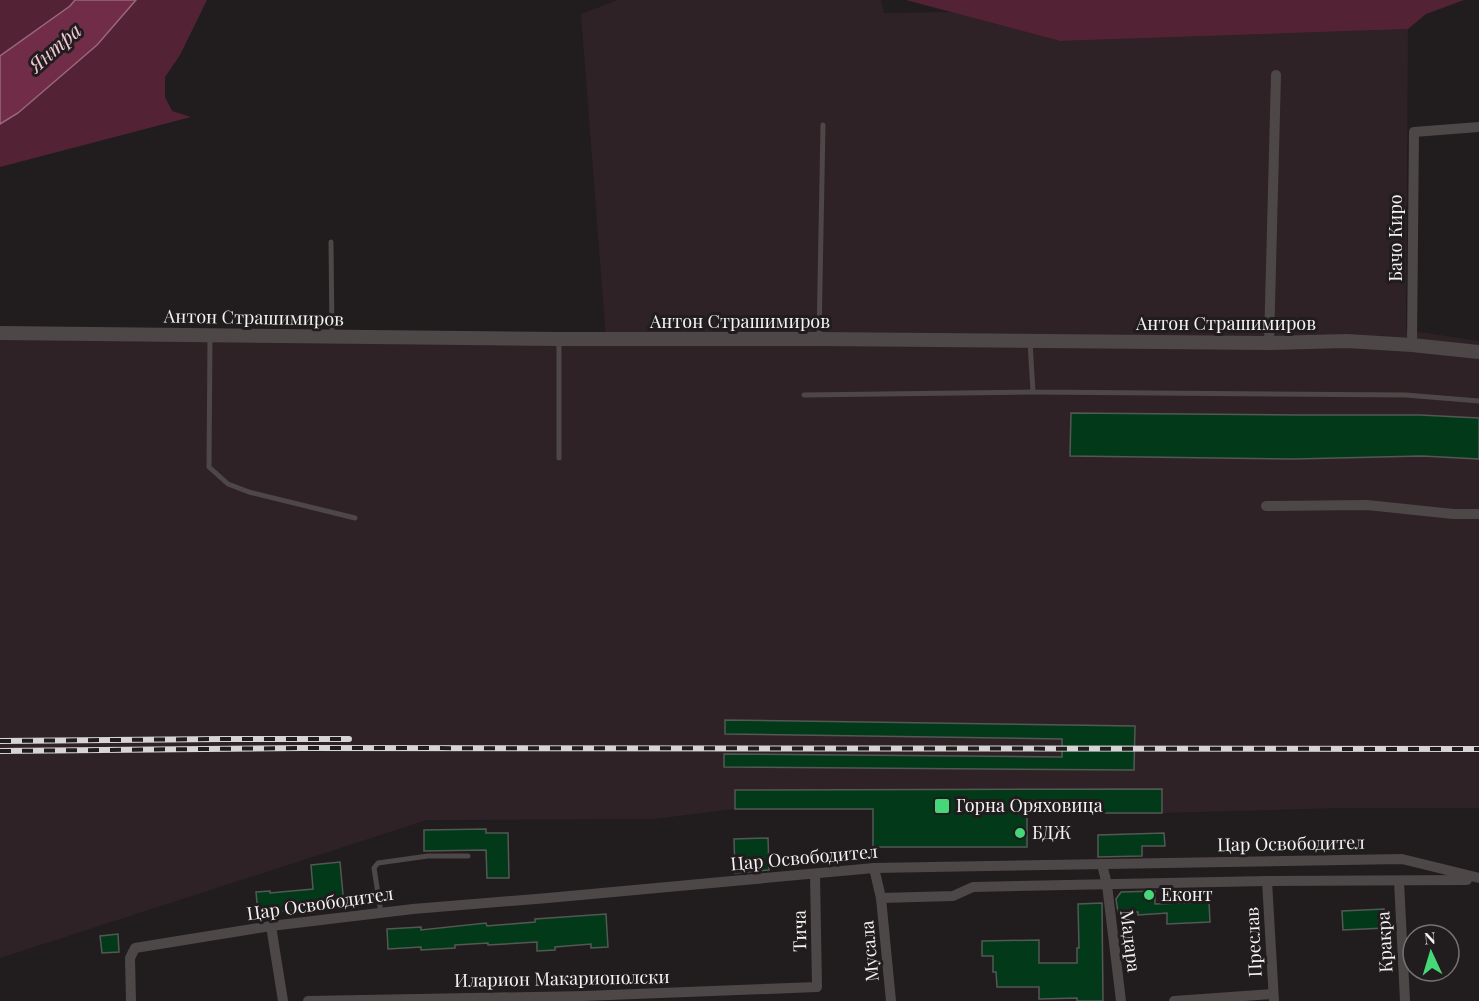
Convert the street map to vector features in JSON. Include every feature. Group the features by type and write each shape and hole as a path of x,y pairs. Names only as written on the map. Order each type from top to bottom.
{"street":[{"path":"1269,343 1276,75"},
{"name":"Бачо Киро","path":"1412,345 1414,132 1479,127"},
{"name":"Антон Страшимиров","path":"0,333 332,338 1269,343 1347,341 1479,352"},
{"path":"1266,506 1367,505 1453,514 1479,514"},
{"name":"Цар Освободител","path":"131,1001 130,958 135,948 271,926 413,909 874,868 972,865 1402,860 1479,879"},
{"name":"Мадара","path":"1102,864 1107,885 1121,1001"},
{"path":"972,865 973,887"},
{"name":"Мусала","path":"874,868 881,898 891,1001"},
{"name":"Тича","path":"815,873 817,987"},
{"name":"Цар Освободител","path":"881,898 953,896 973,887 1479,879"},
{"name":"Преслав","path":"1268,881 1274,998"},
{"name":"Кракра","path":"1399,881 1405,1001"},
{"path":"271,926 283,1001"},
{"name":"Иларион Макариополски","path":"308,1001 584,998 817,987"},
{"path":"1174,1001 1274,998"}],"lane":[{"path":"819,339 823,125"},
{"path":"331,242 332,338"},
{"path":"210,336 209,467 228,484 249,492 355,518"},
{"path":"559,339 559,458"},
{"path":"1030,342 1033,392"},
{"path":"804,395 1033,392 1406,395 1479,401"},
{"path":"381,913 374,868 378,862 428,856 468,856"}],"shaded area":[{"path":"0,0 75,0 70,6 0,56"},
{"path":"136,0 207,0 180,55 165,77 165,97 172,111 191,117 0,167 0,124 18,113 97,45"},
{"path":"618,0 881,0 884,13 951,12 1060,41 1408,29 1406,330 1479,341 1479,808 1028,813 1027,847 873,847 873,809 735,809 654,819 427,820 0,958 0,333 606,340 581,14"},
{"path":"906,0 1464,0 1426,14 1408,29 1060,41"}],"water":[{"name":"Янтра","path":"75,0 136,0 97,45 18,113 0,124 0,56 70,6"}],"building":[{"path":"1071,413 1420,415 1479,418 1479,459 1422,456 1294,459 1070,456"},
{"path":"725,720 1135,726 1134,770 724,767 724,754 1062,757 1062,739 725,734"},
{"path":"1162,789 1162,813 1027,813 1027,847 873,847 873,809 735,809 735,790"},
{"path":"486,829 486,833 508,833 509,878 487,878 486,850 424,851 424,830"},
{"path":"1164,833 1165,846 1142,846 1142,856 1098,857 1098,835"},
{"path":"768,838 769,870 735,873 734,839"},
{"path":"340,862 344,905 258,914 256,892 313,889 311,865"},
{"path":"1155,891 1155,904 1209,902 1210,922 1167,924 1167,913 1138,915 1138,912 1118,912 1116,899 1121,892"},
{"path":"1102,903 1103,1001 1077,1001 1077,998 1039,999 1039,987 997,987 996,972 993,972 993,956 982,956 982,941 1039,940 1039,963 1077,963 1078,904"},
{"path":"1384,909 1385,928 1343,930 1342,911"},
{"path":"606,914 608,947 591,948 591,944 537,951 537,942 455,945 455,948 421,950 421,947 388,949 387,929 421,927 421,930 486,923 487,926 535,922 535,919"},
{"path":"118,934 119,952 102,953 100,936"}],"railway":[{"path":"0,741 349,739"},
{"path":"0,751 302,748 1479,749"}],"place":[{"name":"Горна Оряховица","path":"942,806"},
{"name":"БДЖ","path":"1020,833"},
{"name":"Еконт","path":"1149,895"}]}
